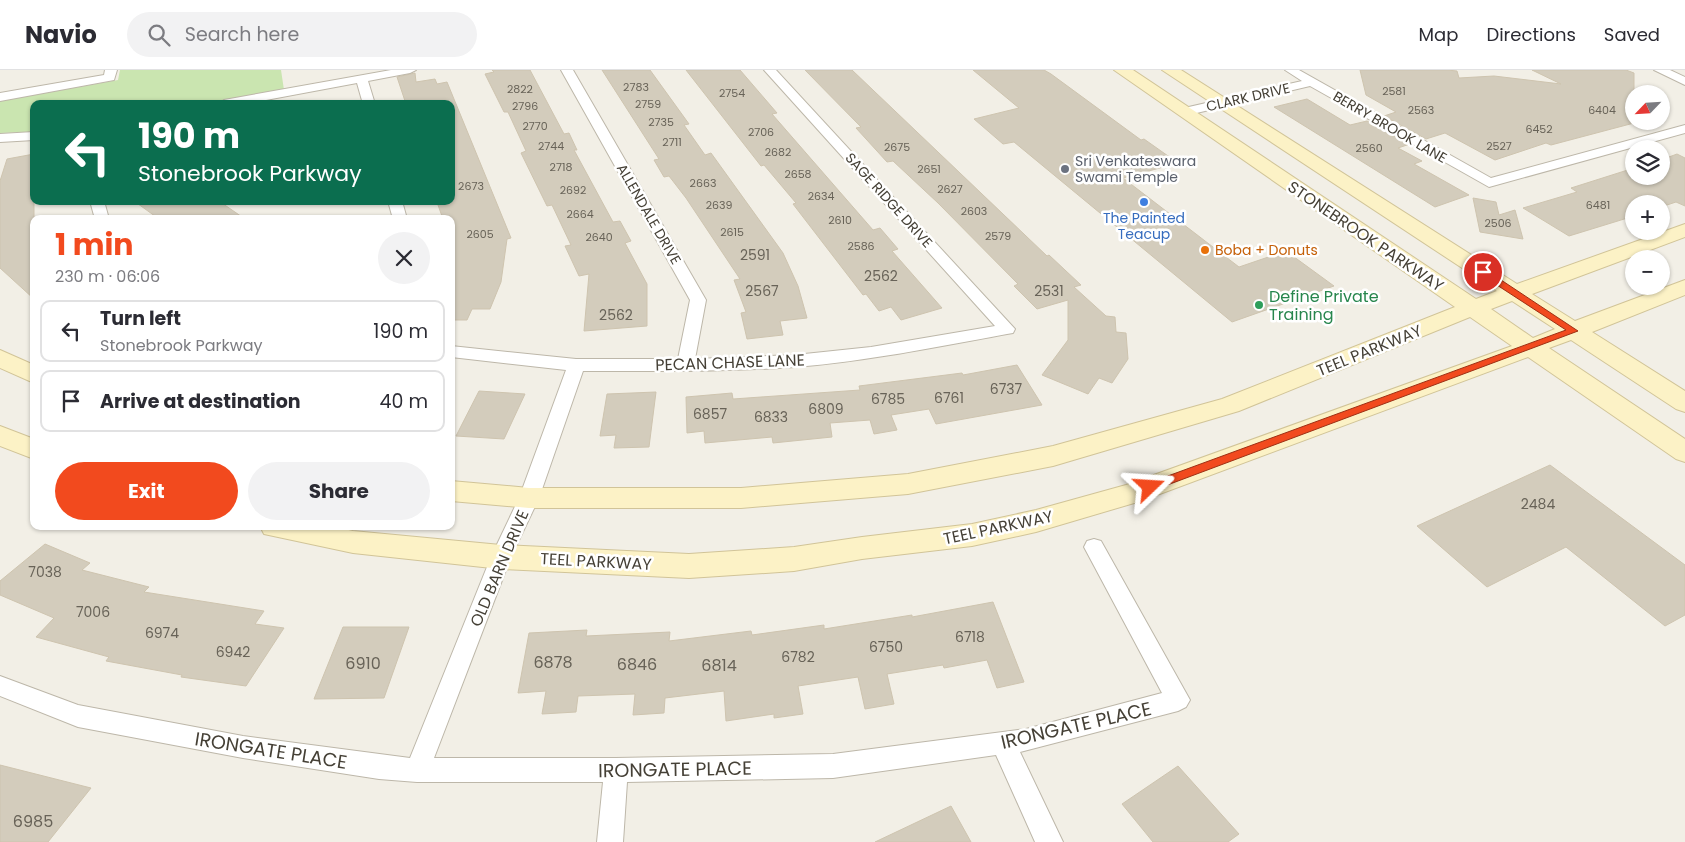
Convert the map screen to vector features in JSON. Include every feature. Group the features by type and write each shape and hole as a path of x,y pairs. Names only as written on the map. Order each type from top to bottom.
{"main road":[{"name":"STONEBROOK PARKWAY","path":"1122,70 1685,452"},
{"name":"STONEBROOK PARKWAY","path":"1170,70 1685,403"},
{"name":"TEEL PARKWAY","path":"455,491 529,498 741,498 908,484 1053,456 1230,405 1473,308 1685,230"},
{"name":"TEEL PARKWAY","path":"294,530 353,542 501,557 689,566 750,563 972,535 1036,521 1131,494 1574,331 1685,287"},
{"path":"0,358 30,373"},
{"path":"0,435 30,448"}],"street":[{"path":"246,100 410,70"},
{"name":"ALLENDALE DRIVE","path":"567,70 698,300 685,365"},
{"name":"SAGE RIDGE DRIVE","path":"770,70 1007,329"},
{"name":"BERRY BROOK LANE","path":"1291,70 1489,183 1668,134"},
{"path":"1660,70 1685,81"},
{"path":"1,98 110,74"},
{"path":"362,79 368,100"},
{"name":"CLARK DRIVE","path":"1184,112 1312,82"},
{"path":"1668,134 1685,129"},
{"path":"1668,134 1685,143"},
{"path":"0,138 30,136"},
{"name":"PECAN CHASE LANE","path":"455,351 576,365 685,365 795,361 871,353 1007,329"},
{"name":"OLD BARN DRIVE","path":"416,770 501,557 529,498 576,365"},
{"name":"IRONGATE PLACE","path":"0,686 78,716 242,747 379,767 416,770 616,770 833,766 1026,740 1178,700 1094,547"},
{"path":"1003,743 1050,842"},
{"path":"610,842 616,770"}],"green space":[{"path":"120,70 281,70 284,90 230,100 30,100 30,132 0,133 0,101 118,80"}],"building":[{"path":"492,70 530,70 564,134 569,133 577,150 574,150 613,222 620,221 631,241 625,243 647,284 647,326 584,331 589,274 579,276 565,246 571,245 552,205 547,206 521,153 526,151 508,112 504,112 485,74 494,72"},
{"path":"602,70 650,70 689,124 684,125 705,155 711,153 783,253 798,286 807,318 780,321 783,335 747,339 741,313 746,312 734,280 740,279 686,198 669,176 664,177 654,160 659,159"},
{"path":"686,70 740,70 777,113 772,114 873,230 880,228 898,249 892,251 942,308 901,320 891,307 879,311 866,294 863,295 793,204 796,203 764,165 761,166"},
{"path":"805,70 852,70 1047,256 1049,255 1081,285 1074,287 1106,316 1115,317 1116,332 1126,333 1128,359 1112,383 1099,378 1088,394 1042,375 1068,340 1068,300 1037,309 1014,286 1018,284 938,203 893,161 887,162 856,128 861,127"},
{"path":"973,70 1044,70 1051,74 1141,140 1144,139 1178,163 1123,178 1239,267 1286,251 1334,286 1232,322 1014,142 1003,144 974,119 1019,108"},
{"path":"1360,70 1447,70 1457,71 1459,78 1494,76 1561,84 1532,70 1626,70 1634,73 1634,85 1625,85 1625,125 1551,145 1546,143 1495,160 1445,133 1426,139 1384,116 1396,112 1366,95"},
{"path":"415,73 416,82 435,79 437,84 447,82 454,100 405,100 397,77"},
{"path":"1307,99 1350,125 1367,121 1410,144 1398,148 1422,161 1414,164 1469,195 1435,207 1274,107"},
{"path":"455,102 511,238 507,239 501,282 490,309 472,309 467,320 455,320 455,215 442,215 438,205 455,205"},
{"path":"1677,154 1685,158 1685,206 1676,202 1670,204 1670,195 1625,195 1625,219 1569,236 1523,208 1577,192 1571,188 1625,171 1625,185 1670,185 1670,157"},
{"path":"30,155 30,205 34,205 34,215 30,215 30,295 0,268 0,181 7,159"},
{"path":"1473,198 1496,202 1499,215 1515,210 1523,239 1480,232"},
{"path":"140,205 225,205 239,215 153,215"},
{"path":"1017,365 1042,405 936,424 929,409 891,415 897,430 874,434 870,420 830,423 832,437 773,443 772,437 705,443 704,431 687,433 686,397 732,393 733,399 860,390 859,386 962,373 963,375"},
{"path":"479,391 525,394 504,439 456,436"},
{"path":"656,392 649,447 614,448 616,435 600,436 607,394"},
{"path":"1550,465 1685,565 1685,615 1665,626 1566,547 1487,587 1417,526"},
{"path":"45,544 90,563 82,570 149,587 144,592 264,611 255,624 284,628 246,686 181,677 182,675 106,661 109,657 36,637 54,618 0,595 0,581"},
{"path":"993,602 1024,682 997,688 987,660 944,668 943,665 887,674 894,704 865,709 858,677 798,686 803,714 774,718 774,714 726,721 724,691 665,698 664,713 633,715 635,694 578,696 576,712 542,714 546,691 518,693 529,633 587,630 586,636 670,632 669,641 751,631 752,635 824,625 824,629 912,615 912,617"},
{"path":"343,627 409,627 384,698 314,699"},
{"path":"0,765 91,788 48,842 0,842"},
{"path":"1178,766 1239,834 1228,842 1153,842 1122,804"},
{"path":"951,806 971,842 875,842"}],"place":[{"name":"Sri Venkateswara Swami Temple","path":"1065,169"},
{"name":"The Painted Teacup","path":"1144,202"},
{"name":"Boba + Donuts","path":"1205,250"},
{"name":"Define Private Training","path":"1259,305"}],"route":[{"path":"1150,487 1574,331 1483,272"}]}
